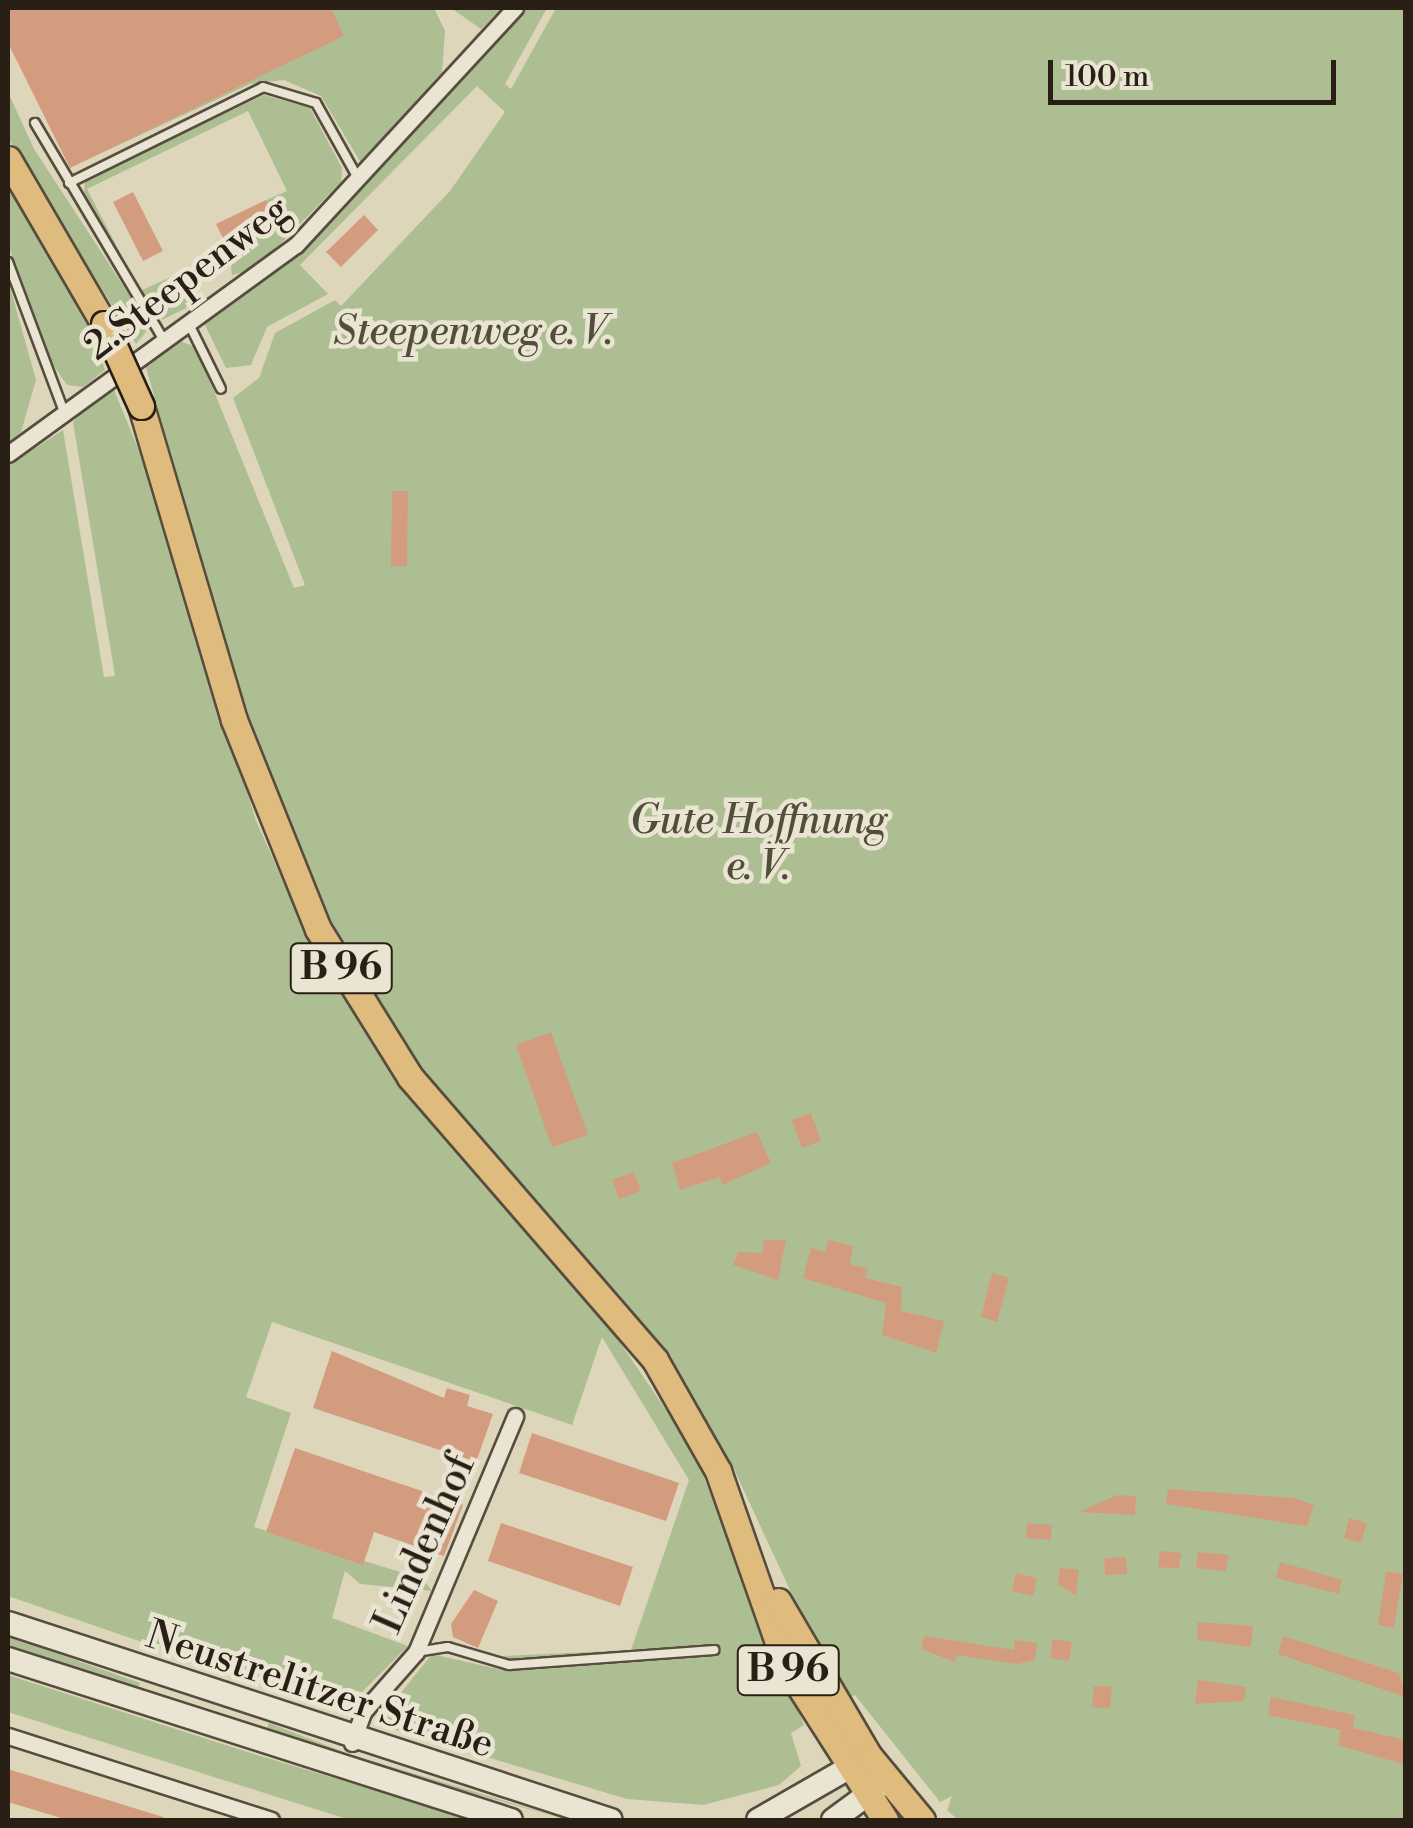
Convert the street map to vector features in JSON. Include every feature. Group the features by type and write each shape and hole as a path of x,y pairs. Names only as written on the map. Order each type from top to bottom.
{"main road":[{"name":"B 96","path":"8,160 104,324 142,406 234,720 318,929 410,1077 656,1360 753,1557 868,1756 922,1820"},
{"name":"B 96","path":"753,1557 786,1666 846,1772 884,1820"},
{"name":"Neustrelitzer Straße","path":"8,1623 352,1742 611,1820"},
{"name":"Neustrelitzer Straße","path":"8,1659 511,1820"},
{"path":"758,1820 868,1756"},
{"path":"832,1820 888,1780"}],"street":[{"name":"2.Steepenweg","path":"8,454 186,320 284,255 516,8"},
{"name":"Lindenhof","path":"352,1742 362,1712 416,1652 515,1416"},
{"path":"8,1736 271,1820"}],"lane":[{"path":"69,183 263,87 316,103 358,178"},
{"path":"35,123 162,338"},
{"path":"8,262 64,412"},
{"path":"186,320 220,390"},
{"path":"416,1652 448,1647 509,1665 714,1650"}],"green space":[{"path":"330,8 434,8 445,31 442,72 361,163 321,96 284,80 250,84 78,164 343,36"},
{"path":"451,8 502,8 481,29"},
{"name":"Gute Hoffnung e. V.","path":"527,8 547,8 505,84 511,89 556,8 1405,8 1405,1820 958,1820 947,1810 952,1796 940,1802 855,1695 842,1702 732,1465 665,1354 422,1069 331,921 247,715 144,361 174,339 196,347 294,588 305,585 233,398 259,378 275,333 335,300 341,306 450,191 505,112 477,86 300,265 328,294 267,327 251,365 226,368 203,321 301,250"},
{"path":"8,92 34,149 143,316 146,332 136,344 8,138"},
{"path":"264,95 310,108 342,168 341,182 256,269 232,275 229,250 278,226 266,200 287,191 248,111 87,189 140,291 208,260 186,308 162,320 136,291 84,196 85,180"},
{"path":"8,186 92,331 105,370 83,387 67,385 53,365 8,245"},
{"path":"8,280 36,380 21,432 8,445"},
{"path":"111,383 164,511 256,821 308,936 401,1085 593,1303 692,1448 804,1725 791,1733 801,1766 779,1785 703,1805 627,1799 376,1724 432,1654 507,1671 717,1656 716,1645 600,1658 513,1661 503,1656 631,1650 689,1480 602,1337 572,1425 272,1322 246,1397 291,1413 254,1527 423,1579 432,1591 360,1584 345,1571 332,1618 408,1646 343,1711 8,1596 8,466 63,430 104,677 115,676 73,422"},
{"path":"8,1636 140,1683 136,1693 8,1647"},
{"path":"8,1675 476,1820 350,1820 8,1712"},
{"path":"269,1723 346,1753 568,1820 264,1735"}],"building":[{"path":"8,8 331,8 344,36 70,168 8,43"},
{"path":"133,192 163,251 143,261 113,202"},
{"path":"266,200 278,226 229,250 216,224"},
{"path":"364,215 378,230 341,267 326,252"},
{"path":"392,491 408,491 407,566 391,566"},
{"path":"551,1032 588,1135 552,1147 516,1045"},
{"path":"811,1113 821,1141 802,1148 792,1120"},
{"path":"757,1132 771,1163 722,1185 720,1177 680,1190 672,1163"},
{"path":"634,1172 641,1191 619,1199 612,1180"},
{"path":"763,1240 786,1240 778,1280 733,1265 738,1252 763,1253"},
{"path":"828,1240 853,1246 850,1264 868,1269 865,1278 902,1287 901,1311 944,1321 936,1353 882,1335 886,1303 803,1278 811,1248 825,1252"},
{"path":"992,1273 1009,1278 997,1322 981,1317"},
{"path":"332,1351 444,1398 447,1388 470,1395 467,1406 493,1414 476,1462 313,1408"},
{"path":"532,1433 679,1483 666,1521 519,1473"},
{"path":"295,1448 463,1505 444,1556 374,1532 363,1565 266,1532"},
{"path":"1168,1489 1294,1498 1314,1505 1307,1526 1166,1504"},
{"path":"1117,1495 1136,1496 1135,1515 1079,1512"},
{"path":"1349,1518 1367,1523 1361,1543 1344,1538"},
{"path":"501,1523 633,1567 620,1606 488,1561"},
{"path":"1027,1523 1052,1525 1051,1540 1026,1538"},
{"path":"1160,1551 1181,1553 1179,1569 1158,1567"},
{"path":"1198,1552 1229,1555 1226,1571 1196,1568"},
{"path":"1126,1557 1127,1574 1105,1575 1104,1558"},
{"path":"1280,1562 1342,1580 1339,1594 1276,1578"},
{"path":"1060,1568 1079,1570 1076,1596 1058,1584"},
{"path":"1386,1571 1403,1574 1394,1628 1378,1625"},
{"path":"1016,1573 1037,1578 1033,1596 1012,1591"},
{"path":"474,1590 498,1601 478,1648 453,1637 451,1624"},
{"path":"1198,1622 1253,1626 1251,1647 1197,1640"},
{"path":"924,1636 1014,1650 1015,1640 1037,1643 1035,1660 1018,1664 956,1655 955,1662 921,1649"},
{"path":"1283,1636 1399,1673 1406,1697 1278,1654"},
{"path":"1053,1639 1072,1642 1069,1661 1050,1658"},
{"path":"1198,1680 1246,1687 1244,1701 1195,1704"},
{"path":"1094,1686 1112,1687 1110,1709 1092,1707"},
{"path":"1271,1697 1355,1715 1353,1728 1406,1740 1406,1765 1338,1745 1341,1730 1268,1715"},
{"path":"8,1769 163,1820 68,1820 8,1802"}],"park label":[{"name":"Steepenweg e. V.","path":"473,332"}]}
